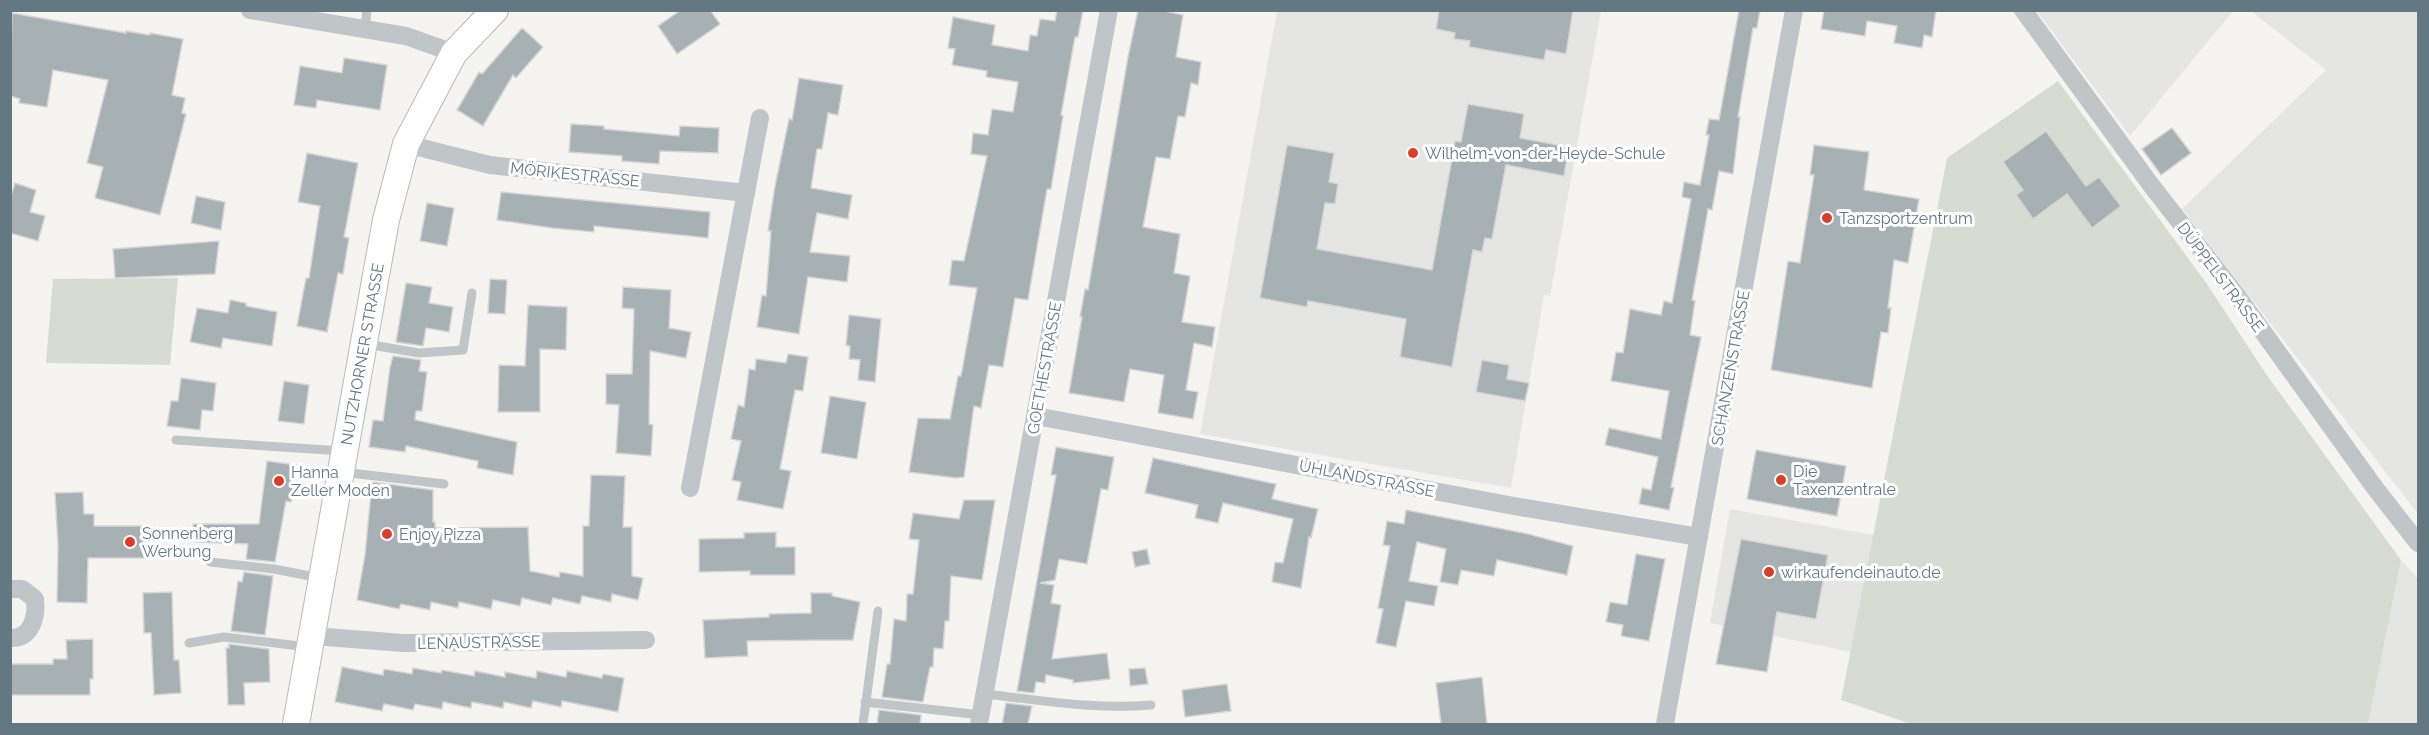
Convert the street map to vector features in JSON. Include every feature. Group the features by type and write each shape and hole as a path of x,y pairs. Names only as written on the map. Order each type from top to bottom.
{"main road":[{"name":"NUTZHORNER STRASSE","path":"296,724 386,220 406,144 454,53 495,10"}],"street":[{"path":"250,10 406,36 454,53"},
{"name":"GOETHESTRASSE","path":"980,720 1109,10"},
{"name":"SCHANZENSTRASSE","path":"1668,721 1794,10"},
{"name":"DÜPPELSTRASSE","path":"2023,10 2151,186 2238,297 2374,488 2418,543"},
{"path":"690,488 760,118"},
{"name":"MÖRIKESTRASSE","path":"406,144 490,165 746,193"},
{"name":"UHLANDSTRASSE","path":"1036,416 1514,506 1699,537"},
{"path":"10,589 22,589 35,599 37,614 30,630 16,638 10,638"},
{"name":"LENAUSTRASSE","path":"312,642 646,640"}],"lane":[{"path":"365,30 367,10"},
{"path":"364,344 419,353 463,350 472,293"},
{"path":"176,440 343,462 444,484"},
{"path":"210,562 274,568 323,579"},
{"path":"863,724 878,611"},
{"path":"189,643 224,636 312,642"},
{"path":"985,694 1091,706 1150,705"},
{"path":"865,702 980,720"}],"shaded area":[{"name":"Wilhelm-von-der-Heyde-Schule","path":"1277,11 1601,11 1550,296 1544,295 1511,488 1200,434"},
{"path":"2037,11 2233,11 2130,136"},
{"path":"2251,11 2418,11 2418,514 2182,209 2326,70"},
{"path":"2058,81 2207,284 2266,374 2401,560 2368,724 1911,724 1841,700 1947,158"},
{"path":"178,278 170,365 46,363 53,279"},
{"path":"1730,509 1874,535 1852,652 1710,623"},
{"path":"2401,560 2418,579 2418,724 2368,724"}],"building":[{"path":"681,10 710,10 720,24 677,54 658,26"},
{"path":"1057,10 1083,10 1078,37 1075,37 1051,189 1047,189 1028,300 1015,298 1003,367 989,365 981,408 974,406 964,477 909,472 918,418 950,419 958,376 961,376 977,288 949,285 952,260 964,261 987,156 971,154 973,133 988,135 992,109 1013,112 1018,82 986,77 987,71 952,65 955,49 948,48 953,17 995,25 992,45 1028,51 1030,35 1037,36 1040,19 1055,21"},
{"path":"1138,10 1160,10 1183,15 1176,57 1201,62 1198,85 1191,83 1185,117 1178,116 1170,159 1156,157 1143,227 1180,234 1174,273 1190,276 1182,322 1215,327 1212,347 1194,343 1186,390 1198,392 1193,419 1158,413 1164,375 1130,369 1124,402 1069,393 1085,289 1088,290"},
{"path":"1439,10 1573,10 1566,54 1546,50 1544,60 1469,47 1470,41 1454,39 1455,33 1436,29"},
{"path":"1739,10 1760,10 1757,28 1753,28 1738,117 1740,117 1733,174 1719,171 1712,210 1708,209 1692,300 1695,301 1690,335 1701,337 1671,487 1674,488 1669,510 1639,504 1642,488 1651,490 1658,457 1605,445 1609,428 1661,439 1669,391 1611,381 1616,352 1623,353 1630,309 1661,315 1664,301 1672,303 1691,199 1682,197 1684,182 1700,185 1709,135 1706,135 1709,119 1719,120"},
{"path":"1824,10 1936,10 1932,37 1924,35 1922,48 1894,43 1897,26 1867,21 1865,36 1821,29"},
{"path":"12,13 126,33 126,31 150,35 150,33 183,39 172,95 185,98 182,113 186,114 160,215 95,198 103,167 87,163 108,80 53,70 47,107 19,103 20,99 10,96"},
{"path":"522,28 543,47 516,78 513,75 483,126 457,110 479,72 482,74"},
{"path":"344,58 387,65 380,110 317,100 316,108 294,105 300,66 342,73"},
{"path":"799,78 843,85 838,115 828,113 822,149 817,149 811,188 852,195 848,219 817,213 810,252 850,256 847,282 808,277 799,334 757,327 762,295 766,296 771,231 768,231 775,186 789,119 792,120"},
{"path":"1468,104 1524,114 1520,138 1569,147 1564,176 1506,165 1492,239 1485,238 1482,252 1473,250 1452,367 1400,357 1406,319 1308,301 1307,307 1260,298 1287,145 1334,153 1329,182 1338,184 1335,204 1325,203 1317,249 1432,270 1455,141 1461,142"},
{"path":"571,124 679,136 680,126 719,128 718,153 660,151 659,164 622,161 622,156 569,152"},
{"path":"2172,128 2191,153 2161,175 2142,149"},
{"path":"2046,131 2086,186 2099,177 2121,206 2092,228 2067,194 2033,219 2016,195 2023,190 2003,162"},
{"path":"1814,145 1869,152 1864,190 1919,199 1908,263 1894,260 1888,308 1891,308 1888,333 1881,332 1872,388 1771,370 1788,261 1800,263 1814,175 1810,175"},
{"path":"307,153 358,163 344,237 349,238 343,274 338,273 327,332 297,326 306,278 309,278 320,206 298,202"},
{"path":"15,183 36,190 30,212 45,216 38,241 10,233 10,200"},
{"path":"501,192 710,212 708,238 594,226 594,232 497,220"},
{"path":"196,196 225,202 221,230 191,223"},
{"path":"427,203 454,208 447,246 420,241"},
{"path":"219,241 215,274 115,278 113,249"},
{"path":"490,279 507,280 505,314 488,313"},
{"path":"406,283 432,287 429,303 453,307 449,332 426,328 423,346 396,342"},
{"path":"623,287 671,290 669,328 691,332 686,358 650,351 649,424 653,425 651,456 616,453 619,405 606,404 606,374 632,374 634,309 622,308"},
{"path":"230,300 246,303 246,306 277,312 272,346 223,338 221,348 190,342 197,308 228,313"},
{"path":"528,305 567,307 566,350 540,349 540,412 498,412 499,365 525,366"},
{"path":"849,315 881,319 875,382 858,380 860,360 849,359 850,346 846,345"},
{"path":"788,354 808,357 803,391 795,390 780,469 791,471 783,509 737,500 741,482 732,480 741,441 731,439 738,405 744,407 749,369 755,370 756,359 786,363"},
{"path":"393,356 421,360 419,371 427,372 422,411 416,411 415,420 517,442 513,475 477,468 478,461 406,446 405,452 369,447 373,420 383,421"},
{"path":"1482,360 1509,365 1507,379 1529,383 1525,401 1476,392"},
{"path":"181,378 216,383 213,411 202,410 200,430 167,426 171,401 178,401"},
{"path":"284,381 309,385 304,424 278,421"},
{"path":"830,396 866,402 857,459 821,453"},
{"path":"1056,447 1114,457 1108,490 1101,489 1087,564 1059,559 1055,580 1040,583 1054,585 1051,603 1061,605 1052,659 1107,653 1110,679 1073,683 1073,680 1046,675 1045,683 1036,682 1034,693 1017,691 1056,475 1051,475"},
{"path":"1756,450 1846,466 1837,516 1747,499"},
{"path":"1153,458 1276,484 1272,499 1318,509 1311,538 1309,537 1301,588 1272,582 1275,562 1283,563 1293,519 1223,503 1218,523 1195,518 1198,505 1145,493"},
{"path":"267,461 296,465 291,502 286,501 275,562 246,559 248,544 195,542 193,524 259,524"},
{"path":"591,475 625,476 623,527 632,527 632,576 643,578 638,600 612,594 611,602 582,596 580,604 553,598 551,605 522,598 520,606 493,600 491,609 459,602 458,608 431,602 430,610 401,604 399,609 357,600 365,555 372,482 433,490 435,528 528,527 530,571 559,577 560,572 583,576 583,526 589,526"},
{"path":"83,492 84,514 94,514 94,526 145,526 145,558 88,558 87,603 57,602 58,546 55,493"},
{"path":"964,500 995,500 982,580 951,576 949,621 945,621 943,649 934,648 933,667 930,667 923,702 882,697 887,664 890,664 894,619 906,621 907,594 913,594 919,540 909,539 913,513 959,519"},
{"path":"1406,510 1528,534 1573,546 1567,575 1497,560 1494,576 1461,570 1458,585 1440,582 1446,549 1417,542 1409,581 1438,586 1434,606 1406,601 1396,647 1376,643 1383,609 1378,608 1390,546 1383,545 1387,521 1404,524"},
{"path":"776,532 776,547 795,547 795,575 750,575 750,571 699,572 699,539 744,538 744,533"},
{"path":"1741,539 1828,555 1816,619 1777,612 1767,672 1716,664"},
{"path":"1147,549 1150,564 1135,567 1132,552"},
{"path":"1636,554 1665,559 1649,641 1621,636 1623,625 1606,622 1610,602 1627,605"},
{"path":"244,572 273,576 265,635 231,631 238,581 242,582"},
{"path":"172,592 174,660 179,660 181,693 154,695 151,633 144,633 143,593"},
{"path":"811,593 832,593 832,596 860,602 853,640 747,641 748,656 705,658 703,620 811,613"},
{"path":"93,639 93,679 90,679 90,695 10,695 10,664 53,664 53,659 67,659 66,640"},
{"path":"229,644 269,649 270,682 244,683 245,705 228,705 226,648 229,648"},
{"path":"342,667 383,675 384,669 412,674 413,668 474,676 475,671 505,677 505,672 536,678 537,671 566,677 567,671 602,678 603,674 624,678 618,712 562,701 561,707 533,701 531,708 504,702 503,708 472,702 471,708 443,702 442,709 415,704 413,710 384,704 382,711 335,702"},
{"path":"1145,668 1148,684 1130,686 1129,669"},
{"path":"1482,677 1487,724 1441,724 1436,683"},
{"path":"1227,684 1231,711 1185,717 1182,690"},
{"path":"1006,703 1032,706 1028,724 1002,724"},
{"path":"879,710 921,715 920,724 877,724"}],"place":[{"name":"Wilhelm-von-der-Heyde-Schule","path":"1413,153"},
{"name":"Tanzsportzentrum","path":"1827,218"},
{"name":"Die Taxenzentrale","path":"1781,480"},
{"name":"Hanna Zeller Moden","path":"279,481"},
{"name":"Enjoy Pizza","path":"387,534"},
{"name":"Sonnenberg Werbung","path":"130,542"},
{"name":"wirkaufendeinauto.de","path":"1769,572"}]}
